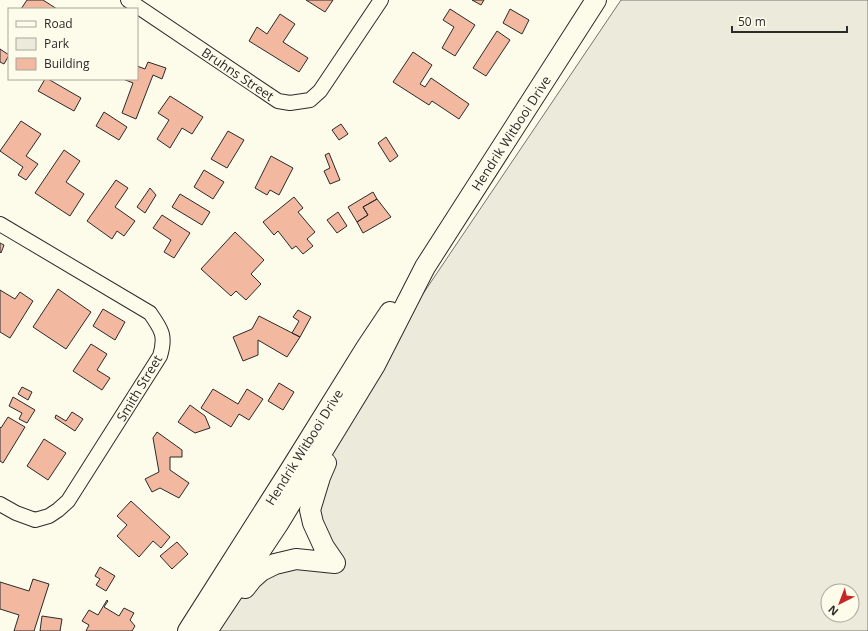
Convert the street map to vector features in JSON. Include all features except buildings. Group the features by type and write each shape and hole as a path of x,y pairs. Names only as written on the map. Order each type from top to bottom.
{"main road":[{"name":"Hendrik Witbooi Drive","path":"207,631 278,524 375,365 425,267 596,0"},
{"name":"Hendrik Witbooi Drive","path":"188,631 366,348 398,299 414,278 425,267"},
{"path":"215,631 252,579 261,571 275,564 296,559 335,562 324,547 313,523 310,510 320,477 375,365"}],"street":[{"name":"Bruhns Street","path":"128,0 278,101 290,103 310,100 320,91 381,0"},
{"name":"Smith Street","path":"0,224 150,313 159,326 164,338 160,356 68,501 49,516 35,520 16,513 0,504"}],"green space":[{"path":"621,0 868,0 868,631 215,631 261,571 335,562 316,529 320,477 375,365"}]}
